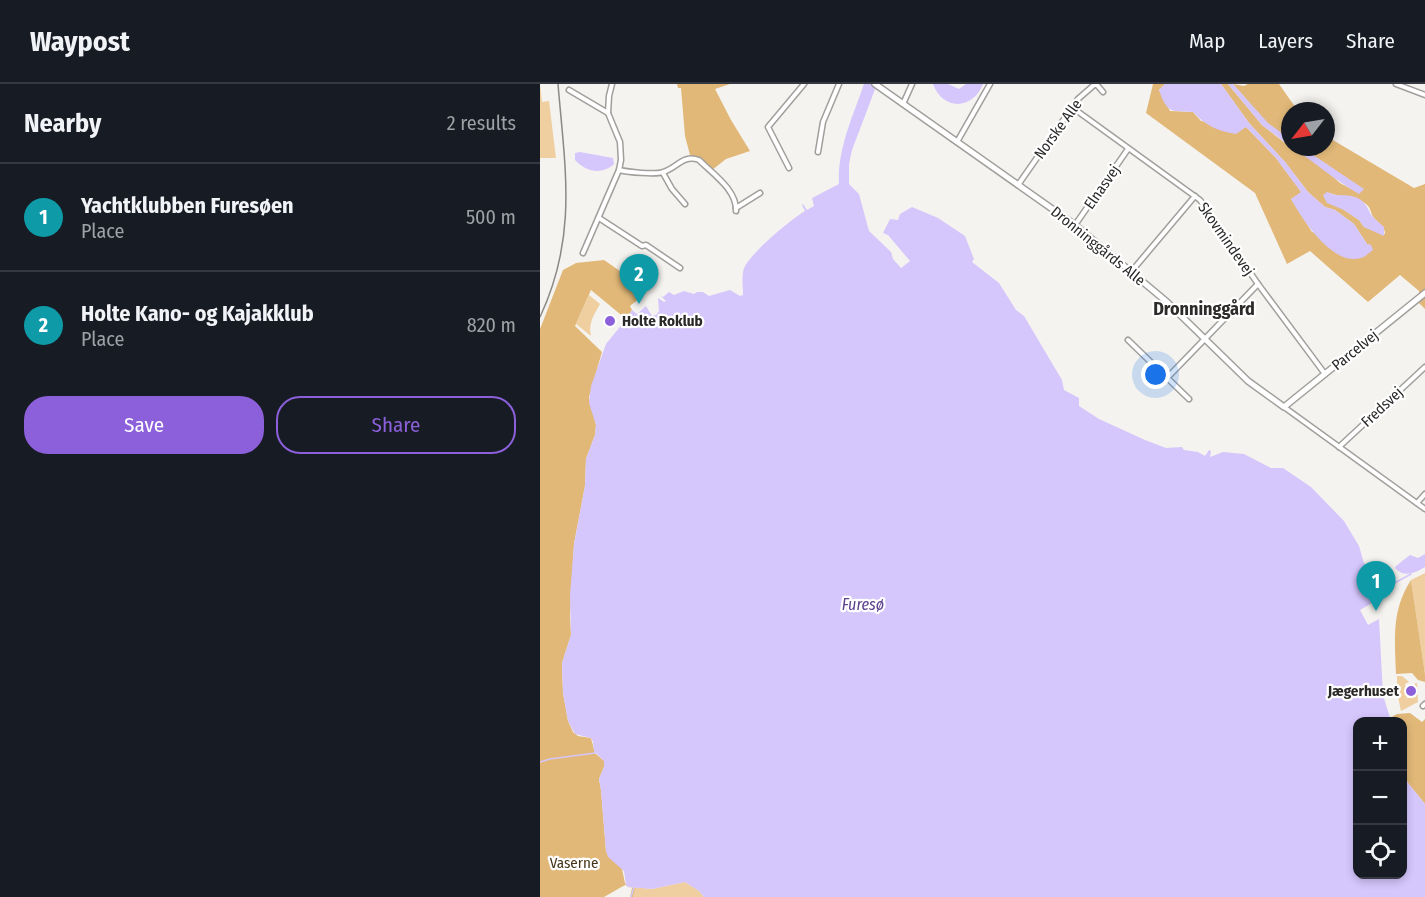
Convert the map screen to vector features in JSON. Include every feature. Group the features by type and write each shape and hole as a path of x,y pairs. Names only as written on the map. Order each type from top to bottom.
{"street":[{"path":"583,253 619,170 621,160 620,142 608,113 612,84"},
{"path":"789,168 768,127 804,84"},
{"path":"818,152 823,122 839,84"},
{"path":"903,105 912,84"},
{"path":"957,142 990,84"},
{"path":"1396,84 1425,95"},
{"path":"1418,92 1420,84"},
{"name":"Dronninggårds Alle","path":"877,85 1075,225 1167,302 1248,381 1425,509"},
{"name":"Norske Alle","path":"1018,185 1085,92 1097,85 1102,92"},
{"path":"569,90 608,113"},
{"name":"Skovmindevej","path":"1073,108 1195,196 1325,374"},
{"name":"Elnasvej","path":"1075,225 1128,149"},
{"path":"619,170 663,172 685,159 699,160 732,193 736,210 760,193"},
{"path":"663,172 672,189 685,204"},
{"path":"1131,272 1195,196"},
{"path":"598,218 642,246 646,245 680,268"},
{"path":"1167,378 1258,284"},
{"name":"Parcelvej","path":"1284,407 1425,293"},
{"path":"1128,340 1189,399"},
{"name":"Fredsvej","path":"1339,447 1425,367"},
{"path":"1417,503 1425,494"}],"shaded area":[{"path":"540,84 542,102 549,101 556,158 540,158"},
{"path":"589,295 600,304 591,323 591,336 576,324"},
{"path":"1425,573 1425,674 1411,580"},
{"path":"1397,676 1402,676 1409,682 1405,684 1407,698 1416,697 1415,683 1417,683 1418,702 1401,711 1397,692"},
{"path":"685,882 704,897 633,897 634,887 652,889"}],"green space":[{"path":"677,84 730,84 715,89 750,151 726,159 712,170 699,158 690,155 685,136 681,88 678,88"},
{"path":"1153,84 1165,84 1159,90 1170,111 1193,112 1201,121 1246,127 1276,158 1302,193 1291,199 1312,232 1371,245 1367,244 1354,224 1335,210 1325,207 1308,192 1285,162 1249,123 1221,84 1228,84 1262,125 1281,140 1281,156 1305,156 1321,166 1340,183 1359,193 1363,189 1314,156 1335,156 1335,141 1414,188 1425,184 1425,309 1419,303 1419,291 1400,275 1368,302 1310,251 1287,264 1255,193 1146,113","holes":["1327,192 1354,198 1369,207 1373,217 1384,228 1384,235 1364,227"]},
{"path":"1233,84 1244,86 1279,84 1292,102 1281,102 1281,133 1268,124"},
{"name":"Vaserne","path":"604,260 643,287 646,293 630,306 632,310 626,319 591,290 575,326 602,352 589,397 596,425 595,435 586,459 585,486 574,544 571,635 562,663 563,693 568,721 573,732 578,736 591,738 595,753 604,761 599,779 606,851 622,869 627,886 604,897 540,897 540,329 563,270 576,263"},
{"path":"1411,580 1425,682 1418,680 1412,673 1396,674 1397,614"},
{"path":"1410,713 1422,722 1425,719 1425,804 1407,781 1407,717 1392,717 1397,714"},
{"path":"631,887 635,888 633,897 630,897"}],"water":[{"name":"Furesø","path":"864,84 877,84 852,150 849,184 859,194 869,231 891,252 893,259 901,268 910,261 888,235 883,233 890,219 898,220 900,214 912,207 938,218 965,236 974,259 972,262 999,283 1016,310 1024,316 1062,380 1064,390 1079,398 1079,406 1099,419 1166,448 1182,447 1184,450 1198,452 1205,456 1209,450 1211,451 1210,457 1223,452 1244,454 1271,468 1283,468 1311,487 1344,521 1359,546 1366,570 1380,592 1375,595 1376,598 1384,596 1360,610 1368,625 1379,619 1383,695 1390,717 1353,717 1353,879 1407,879 1407,781 1425,804 1425,897 704,897 685,882 652,889 626,885 624,871 608,857 606,851 599,779 604,761 594,751 591,738 575,734 568,721 563,693 562,663 571,635 570,595 574,544 585,486 586,459 595,435 596,425 589,403 591,386 606,344 632,310 637,314 646,306 652,316 656,315 659,311 658,298 666,301 660,295 663,297 669,292 674,295 684,291 694,294 703,292 709,296 730,290 740,296 743,295 743,272 756,252 790,221 805,211 803,204 807,210 814,206 812,198 839,184 843,146"},
{"path":"933,84 948,84 959,89 966,84 983,84 972,99 958,104 944,99"},
{"path":"1165,84 1221,84 1249,123 1285,162 1308,192 1325,207 1335,210 1354,224 1373,250 1362,257 1350,259 1329,249 1311,229 1291,199 1301,192 1276,158 1246,127 1236,134 1230,133 1208,124 1193,112 1170,109 1164,103 1159,90"},
{"path":"1228,84 1233,84 1268,123 1281,132 1281,139 1262,125"},
{"path":"575,153 613,158 614,164 604,170 593,171 583,167 575,160"},
{"path":"1304,156 1314,156 1364,189 1359,194"},
{"path":"1327,192 1356,197 1362,201 1373,217 1384,227 1384,236 1364,227 1359,220 1344,210 1327,203 1323,195"},
{"path":"1425,554 1425,567 1417,571 1406,574 1395,568 1410,555 1418,558"}],"waterway":[{"path":"1380,591 1411,574"},
{"path":"540,762 595,753"},
{"path":"631,897 634,887"}],"tram line":[{"path":"540,317 552,287 560,258 564,230 565,174 558,84"}],"place":[{"name":"Holte Kano- og Kajakklub","path":"639,304"},
{"name":"Holte Roklub","path":"610,321"},
{"name":"Yachtklubben Furesøen","path":"1376,611"},
{"name":"Jægerhuset","path":"1411,691"}],"district":[{"name":"Dronninggård","path":"1204,309"}]}
